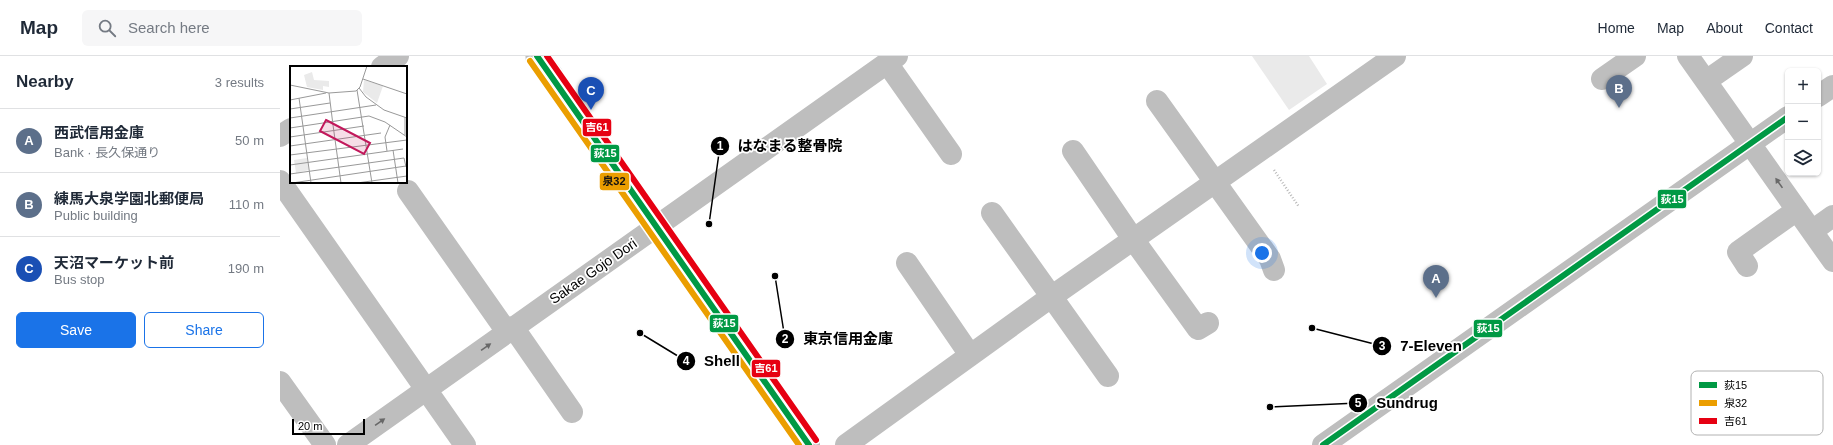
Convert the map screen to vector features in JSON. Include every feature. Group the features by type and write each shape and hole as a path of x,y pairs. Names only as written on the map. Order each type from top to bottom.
{"main road":[{"path":"537,56 552,76"}],"street":[{"path":"383,66 398,56"},
{"path":"846,445 1051,297 1395,56"},
{"path":"1602,79 1635,56"},
{"path":"1688,56 1833,261"},
{"path":"1706,81 1742,56"},
{"path":"892,60 951,154"},
{"name":"Sakae Gojo Dori","path":"348,445 892,60"},
{"path":"552,76 810,445"},
{"path":"1821,94 1833,86"},
{"path":"1157,101 1270,259 1274,270"},
{"path":"1323,445 1785,119"},
{"path":"280,136 290,130"},
{"path":"1073,151 1133,239 1198,329 1208,323"},
{"path":"280,180 465,445"},
{"path":"408,191 572,412"},
{"path":"1747,266 1738,252 1797,210"},
{"path":"992,213 1108,376"},
{"path":"1812,231 1833,216"},
{"path":"907,263 970,355"},
{"path":"280,382 325,445"}],"path":[{"path":"1260,150 1299,207"}],"shaded area":[{"path":"1252,56 1309,56 1327,84 1289,110"}],"transit line":[{"name":"荻15","path":"537,56 809,445"},
{"name":"吉61","path":"547,56 816,440"},
{"name":"泉32","path":"530,61 799,445"},
{"name":"荻15","path":"1323,445 1785,119"}],"place":[{"name":"練馬大泉学園北郵便局","path":"1619,108"},
{"name":"天沼マーケット前","path":"591,110"},
{"name":"はなまる整骨院","path":"709,224"},
{"name":"東京信用金庫","path":"775,276"},
{"name":"西武信用金庫","path":"1436,298"},
{"name":"7-Eleven","path":"1312,328"},
{"name":"Shell","path":"640,333"},
{"name":"Sundrug","path":"1270,407"}]}
